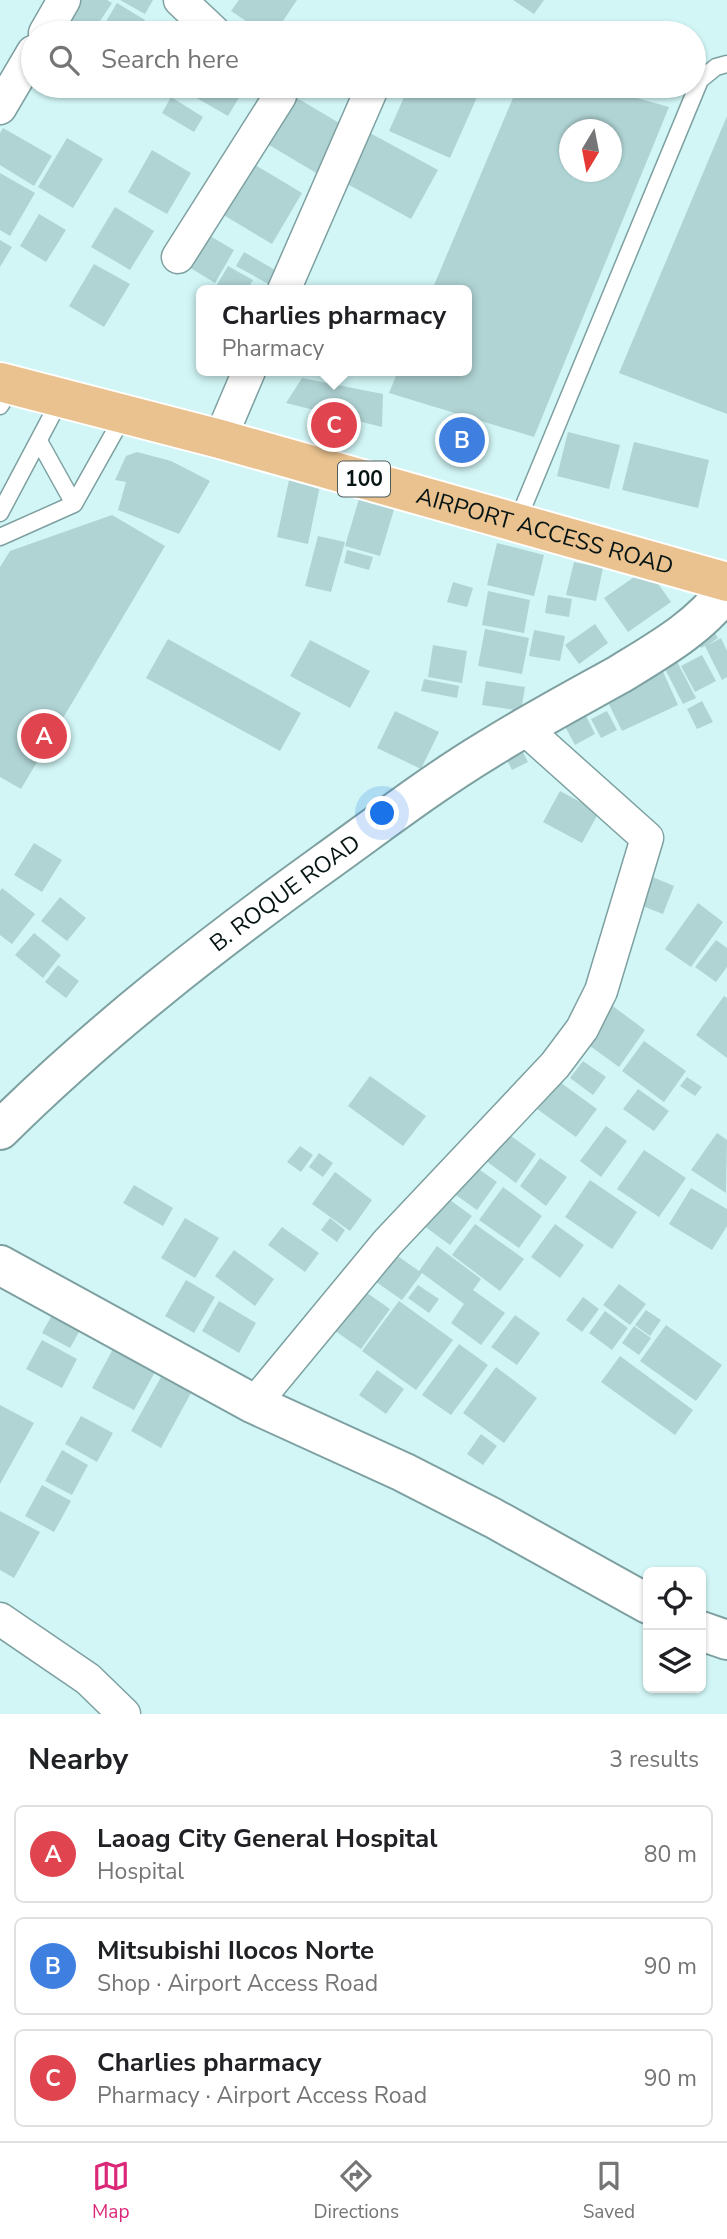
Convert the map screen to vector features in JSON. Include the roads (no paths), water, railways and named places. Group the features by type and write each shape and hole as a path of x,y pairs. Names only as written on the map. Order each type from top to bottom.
{"main road":[{"name":"AIRPORT ACCESS ROAD","path":"4,391 61,397 220,439 727,582"}],"street":[{"path":"52,21 64,0"},
{"path":"180,0 202,21"},
{"path":"0,108 21,72"},
{"path":"178,257 279,98"},
{"path":"286,285 368,98"},
{"path":"220,439 247,376"},
{"name":"B. ROQUE ROAD","path":"0,1130 128,1013 235,928 486,750 662,649 690,629 727,590"},
{"path":"254,1404 387,1242 555,1065 582,1029 601,991 647,838 524,728"},
{"path":"0,1265 254,1404 403,1472 493,1518 643,1601"},
{"path":"0,1619 88,1679 124,1714"},
{"path":"706,1633 727,1640"}],"lane":[{"path":"706,76 716,67 727,64"},
{"path":"517,522 694,98"},
{"path":"0,513 61,397"},
{"path":"0,537 74,504 124,414"},
{"path":"39,441 74,504"}],"place":[{"name":"Charlies pharmacy","path":"334,425"},
{"name":"Mitsubishi Ilocos Norte","path":"462,440"},
{"name":"Laoag City General Hospital","path":"44,736"}]}
